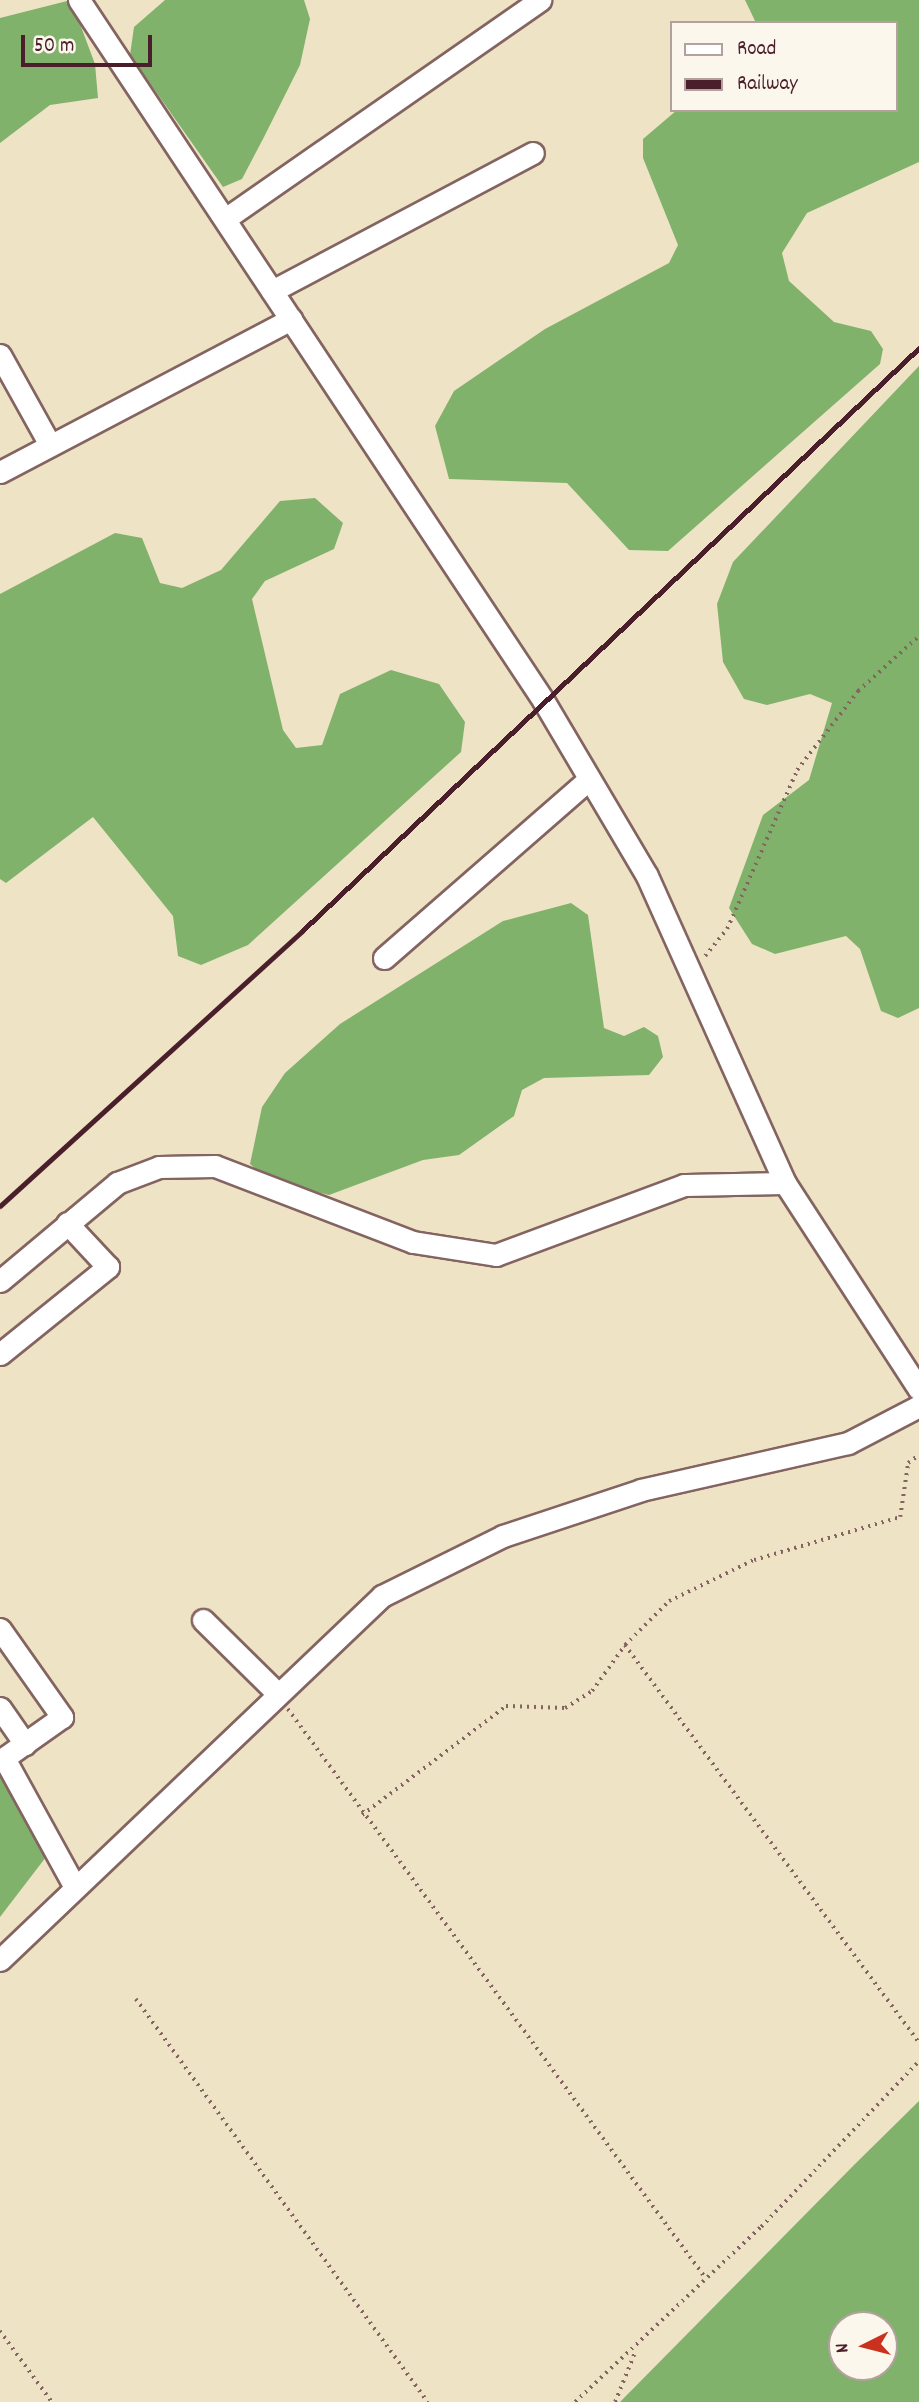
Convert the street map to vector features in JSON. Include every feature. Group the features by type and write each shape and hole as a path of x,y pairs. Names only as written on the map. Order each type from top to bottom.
{"street":[{"path":"79,0 543,700 587,781 647,876 785,1183 919,1390"},
{"path":"225,219 540,0"},
{"path":"272,292 533,153"},
{"path":"0,472 291,319"},
{"path":"0,355 50,445"},
{"path":"384,958 587,781"},
{"path":"0,1281 117,1183 159,1167 195,1164 413,1242 496,1255 684,1185 785,1183"},
{"path":"0,1354 108,1267 67,1223"},
{"path":"0,1960 276,1693 382,1596 503,1536 641,1490 848,1443 919,1406"},
{"path":"203,1620 276,1693"},
{"path":"0,1629 62,1717 4,1758 75,1887"},
{"path":"0,1708 25,1744"}],"path":[{"path":"690,974 727,929 797,770 858,691 919,636"},
{"path":"362,1815 506,1706 565,1708 583,1696 625,1645 669,1601 754,1560 900,1517 908,1463 919,1455"},
{"path":"625,1645 919,2042"},
{"path":"276,1693 362,1815 705,2277"},
{"path":"136,1999 428,2402"},
{"path":"575,2402 636,2350 919,2060"},
{"path":"0,2331 52,2402"},
{"path":"615,2402 636,2350"}],"green space":[{"path":"71,0 95,64 98,98 50,105 0,143 0,18"},
{"path":"165,0 304,0 310,19 300,65 264,137 242,179 223,187 130,55 134,27"},
{"path":"745,0 919,0 919,162 807,213 782,253 789,281 834,322 871,331 883,349 880,364 668,551 629,550 567,483 449,479 435,426 454,391 545,329 669,263 678,245 643,158 643,139 675,112 898,112 898,21 755,21"},
{"path":"919,366 919,1008 898,1018 881,1011 860,949 846,936 775,954 752,944 729,908 763,815 809,780 832,703 810,694 767,705 744,699 723,662 717,604 733,562"},
{"path":"315,498 343,523 334,549 265,581 252,599 283,730 296,748 322,745 340,694 391,670 439,684 465,722 461,752 248,945 201,965 178,956 173,916 93,817 6,883 0,879 0,594 115,533 142,538 160,583 182,588 221,570 280,501"},
{"path":"571,903 588,915 604,1028 624,1036 644,1027 658,1036 663,1057 649,1075 544,1078 522,1090 514,1116 459,1155 423,1160 329,1195 269,1180 250,1164 262,1107 285,1073 340,1024 503,921"},
{"path":"0,1770 46,1857 0,1917"},
{"path":"919,2101 919,2402 620,2402 855,2164"}],"railway":[{"path":"0,1206 302,931 919,348"}]}
